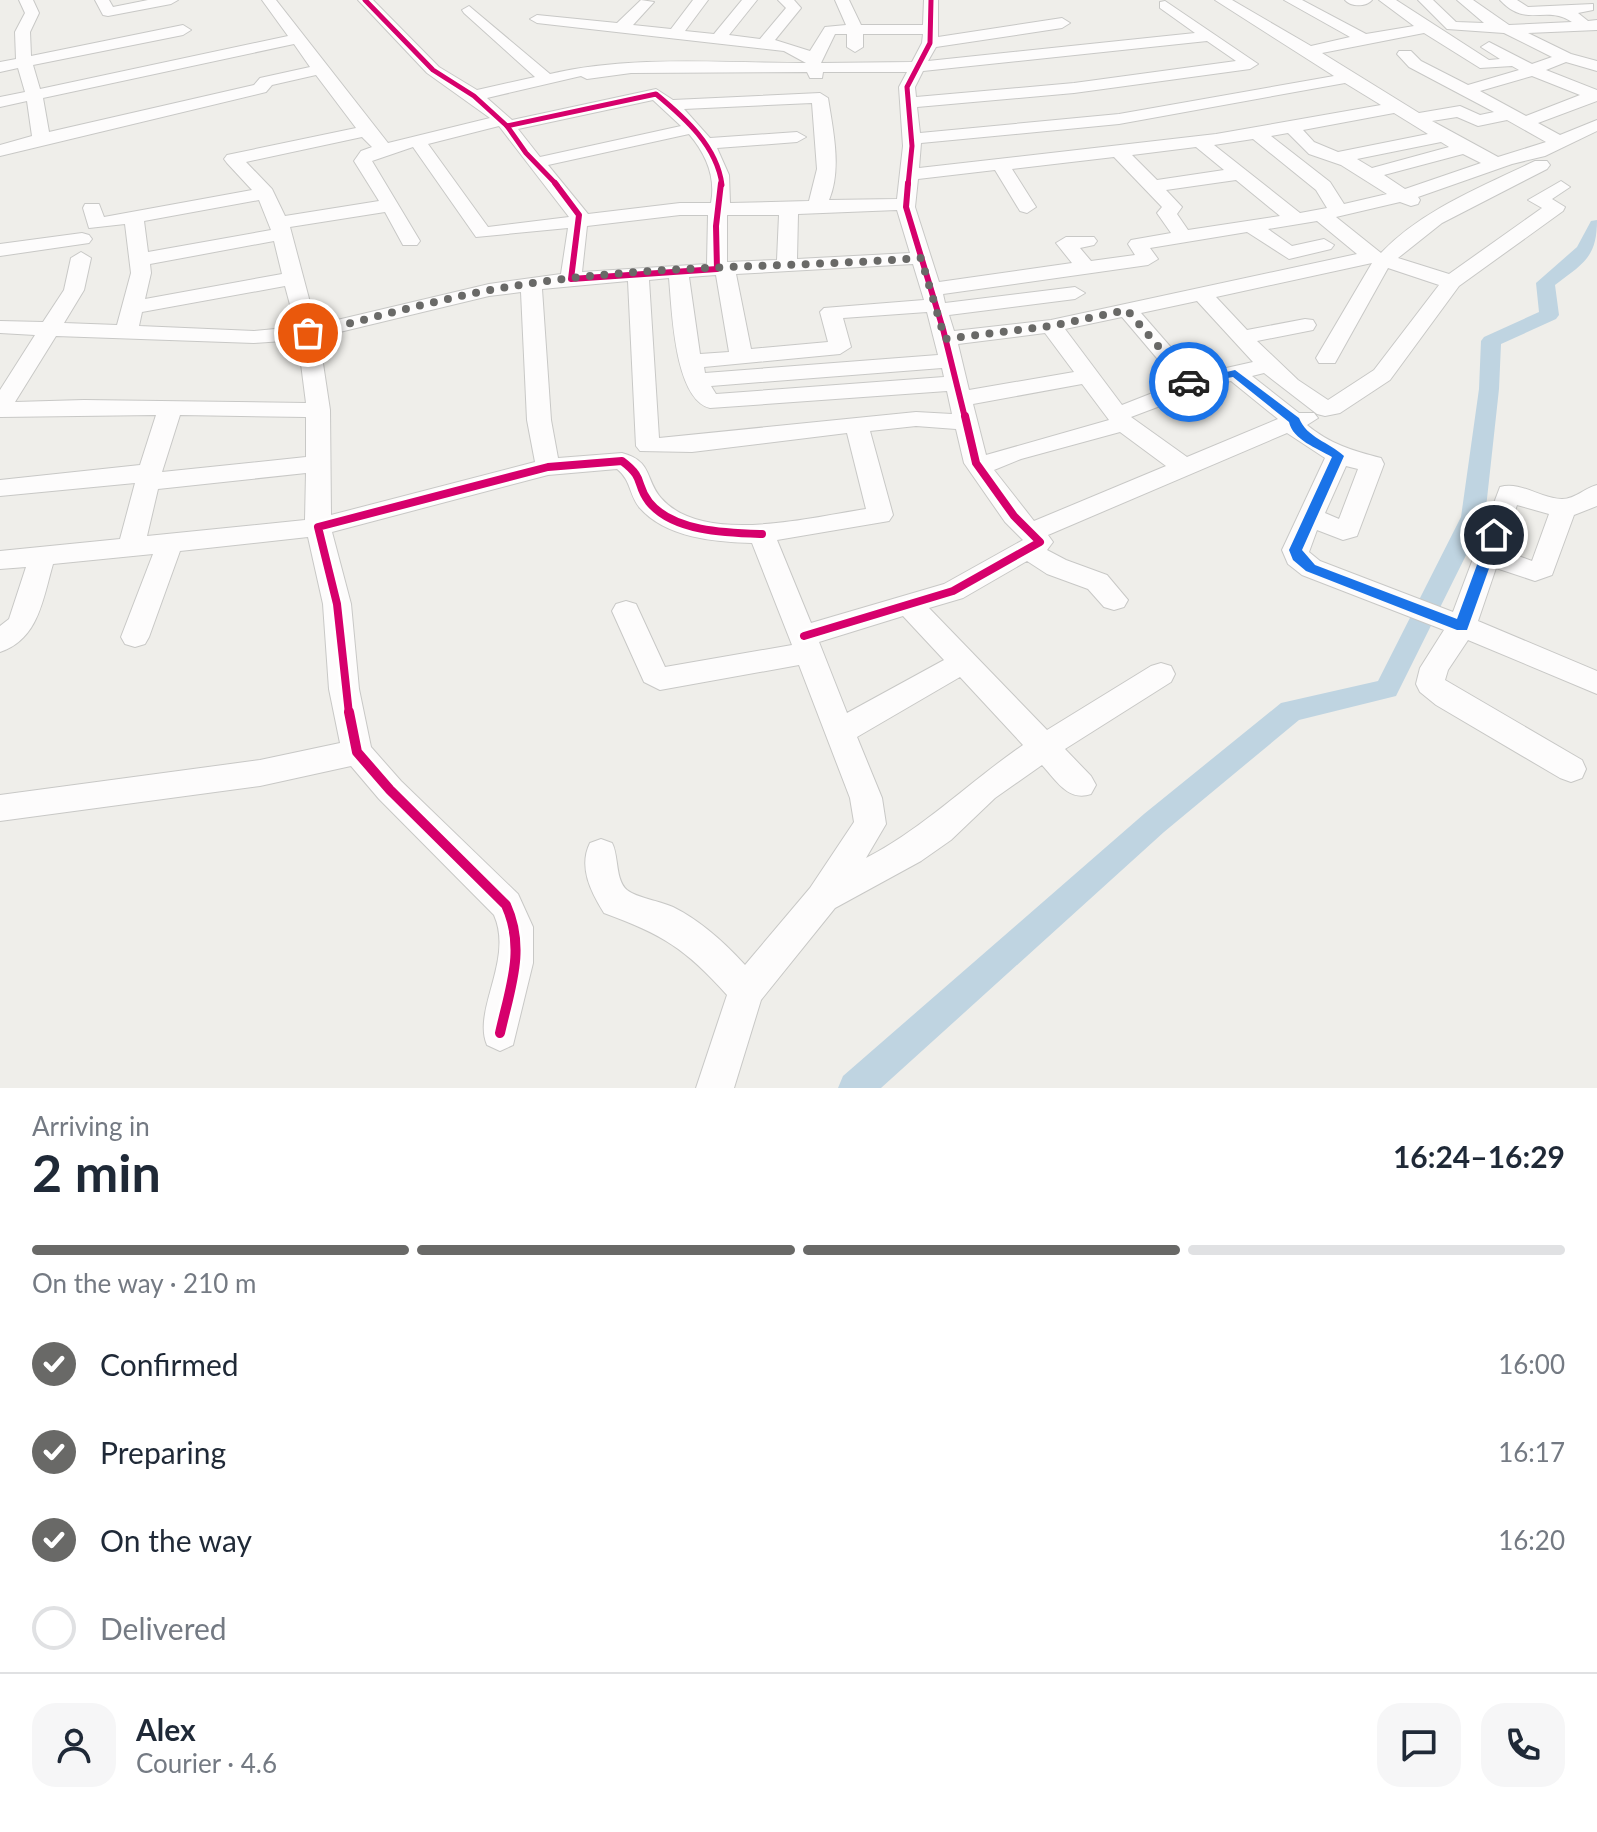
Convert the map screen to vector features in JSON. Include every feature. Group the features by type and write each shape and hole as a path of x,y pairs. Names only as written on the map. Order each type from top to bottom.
{"street":[{"path":"26,0 32,13 22,25 21,36 41,139"},
{"path":"102,0 108,12 171,0"},
{"path":"269,0 367,131 384,149"},
{"path":"365,0 433,70 474,96 505,123 535,163 557,185 579,215 571,279"},
{"path":"465,5 488,0"},
{"path":"675,34 701,0"},
{"path":"718,39 750,0"},
{"path":"764,44 794,8 785,0"},
{"path":"842,0 855,28 855,47"},
{"path":"931,0 930,36 919,67 907,87 912,139 907,204 979,467 1030,540 1064,571 1078,572 1102,583 1114,600"},
{"path":"1291,0 1364,39"},
{"path":"1352,0 1365,0"},
{"path":"1386,0 1486,65 1524,66"},
{"path":"1425,0 1452,26 1504,29 1593,26 1581,5 1525,12 1507,0"},
{"path":"1464,0 1504,29 1597,66"},
{"path":"620,29 639,1"},
{"path":"909,103 1153,78 1250,64 1170,9 1215,3 1309,51 1443,136 1496,163"},
{"path":"465,5 546,79"},
{"path":"556,6 537,19 764,44 799,50 814,64"},
{"path":"816,206 823,194 826,153 814,64 830,30 855,28 930,36 1062,23"},
{"path":"1309,51 1427,28"},
{"path":"0,67 183,30"},
{"path":"0,39 21,36"},
{"path":"474,96 585,72 631,68 814,64 919,67 1210,36"},
{"path":"0,102 298,38"},
{"path":"1168,41 1205,71"},
{"path":"1462,50 1534,42"},
{"path":"1489,47 1524,66 1596,95"},
{"path":"1470,89 1524,66 1597,51"},
{"path":"1405,54 1434,74 1444,72 1510,115 1561,143"},
{"path":"631,68 694,128 706,143 720,178 721,269 741,357"},
{"path":"0,151 260,89 266,81 321,69"},
{"path":"1153,78 1185,108"},
{"path":"912,139 1020,131 1145,115 1348,78"},
{"path":"1416,119 1460,111 1478,121 1549,113 1596,95"},
{"path":"410,241 363,161 367,155 505,123 662,100 820,98"},
{"path":"1510,115 1516,99 1549,113"},
{"path":"1274,147 1298,136 1397,107"},
{"path":"1145,115 1179,144"},
{"path":"935,301 1086,268 1148,259 1138,244 1294,220 1402,195 1539,152 1597,125"},
{"path":"535,163 694,128"},
{"path":"367,131 233,159 265,193 280,228 308,333 318,410 318,527 337,604 344,689 357,752 390,790 506,905 516,927 516,963 500,1033"},
{"path":"909,174 1120,153 1256,132 1298,136 1332,158 1349,162 1443,216"},
{"path":"1256,132 1323,186 1330,213 1378,259 1452,282"},
{"path":"1332,158 1443,136"},
{"path":"706,143 797,137"},
{"path":"417,141 483,233 578,219 680,209 789,209 907,204"},
{"path":"1199,141 1324,245 1289,253 1252,227"},
{"path":"1323,186 1464,148"},
{"path":"1120,153 1173,207 1167,213 1183,237"},
{"path":"1001,165 1027,207"},
{"path":"953,370 1051,326 1378,259 1443,216 1541,165"},
{"path":"1153,186 1237,174"},
{"path":"626,611 654,674 660,679 807,644 907,603 953,591 1030,540 1186,468 1332,408 1382,375 1452,282 1556,207 1537,200 1561,187"},
{"path":"92,208 96,224 265,193"},
{"path":"139,260 391,205"},
{"path":"787,266 789,209"},
{"path":"127,330 141,273 134,217"},
{"path":"1086,268 1066,243 1087,241"},
{"path":"0,250 82,249 74,290 0,409"},
{"path":"0,327 254,337 308,333 531,283 921,258"},
{"path":"1327,358 1378,259"},
{"path":"678,272 694,371 702,395 710,401 953,370 1087,376"},
{"path":"638,274 648,446 692,444 916,419 968,423"},
{"path":"133,307 293,278"},
{"path":"531,283 539,420 548,467"},
{"path":"694,371 741,357 840,347 831,312 935,301 1075,293"},
{"path":"1202,294 1266,366 1285,383 1325,409"},
{"path":"1127,310 1190,383"},
{"path":"1242,337 1305,325"},
{"path":"1051,326 1120,420 1186,468"},
{"path":"979,467 1013,453 1120,420 1184,389 1190,383 1266,366"},
{"path":"1235,373 1295,421 1296,428 1305,437 1338,456 1372,464 1348,530 1343,531 1309,516"},
{"path":"0,409 318,410"},
{"path":"131,547 148,477 170,409"},
{"path":"0,560 318,527 548,467 622,461 637,472 649,502 671,518 712,533 762,534 880,515 856,424"},
{"path":"1338,456 1295,550 1297,557 1311,568 1527,651 1597,683"},
{"path":"0,488 318,464"},
{"path":"1487,555 1535,572 1543,568 1586,503 1509,493 1487,555 1453,623 1430,684 1446,697 1571,769"},
{"path":"715,1088 746,991 822,899 870,824 866,798 762,534"},
{"path":"135,637 170,543"},
{"path":"0,641 21,625 43,554"},
{"path":"907,603 1080,785"},
{"path":"840,732 963,662"},
{"path":"822,899 910,851 940,830 984,789 1044,747 1161,674"},
{"path":"0,808 260,773 357,752"},
{"path":"601,853 604,883 616,902 655,913 704,944 746,991"}],"waterway":[{"path":"855,1088 1154,823 1291,711 1387,689 1473,517 1489,389 1491,341 1549,315 1545,283 1583,251 1597,225"}],"cycle path":[{"path":"365,0 433,70 474,96 503,120 526,153 557,185 579,215 571,279 717,269 716,231 722,194 720,175 699,136 656,94 507,126"},
{"path":"804,636 953,591 1040,542 1014,516 976,463 943,329 906,207 912,146 907,87 930,43 931,0"},
{"path":"500,1033 516,963 516,927 506,905 390,790 357,752 344,689 337,604 318,527 548,467 622,461 637,472 649,502 671,518 712,533 762,534"}],"way so far":[{"path":"308,333 531,283 921,258 945,339 1051,326 1127,310 1189,382"}],"route":[{"path":"1189,382 1235,373 1295,421 1296,428 1305,437 1338,456 1295,550 1297,557 1311,568 1462,626 1494,535"}]}
